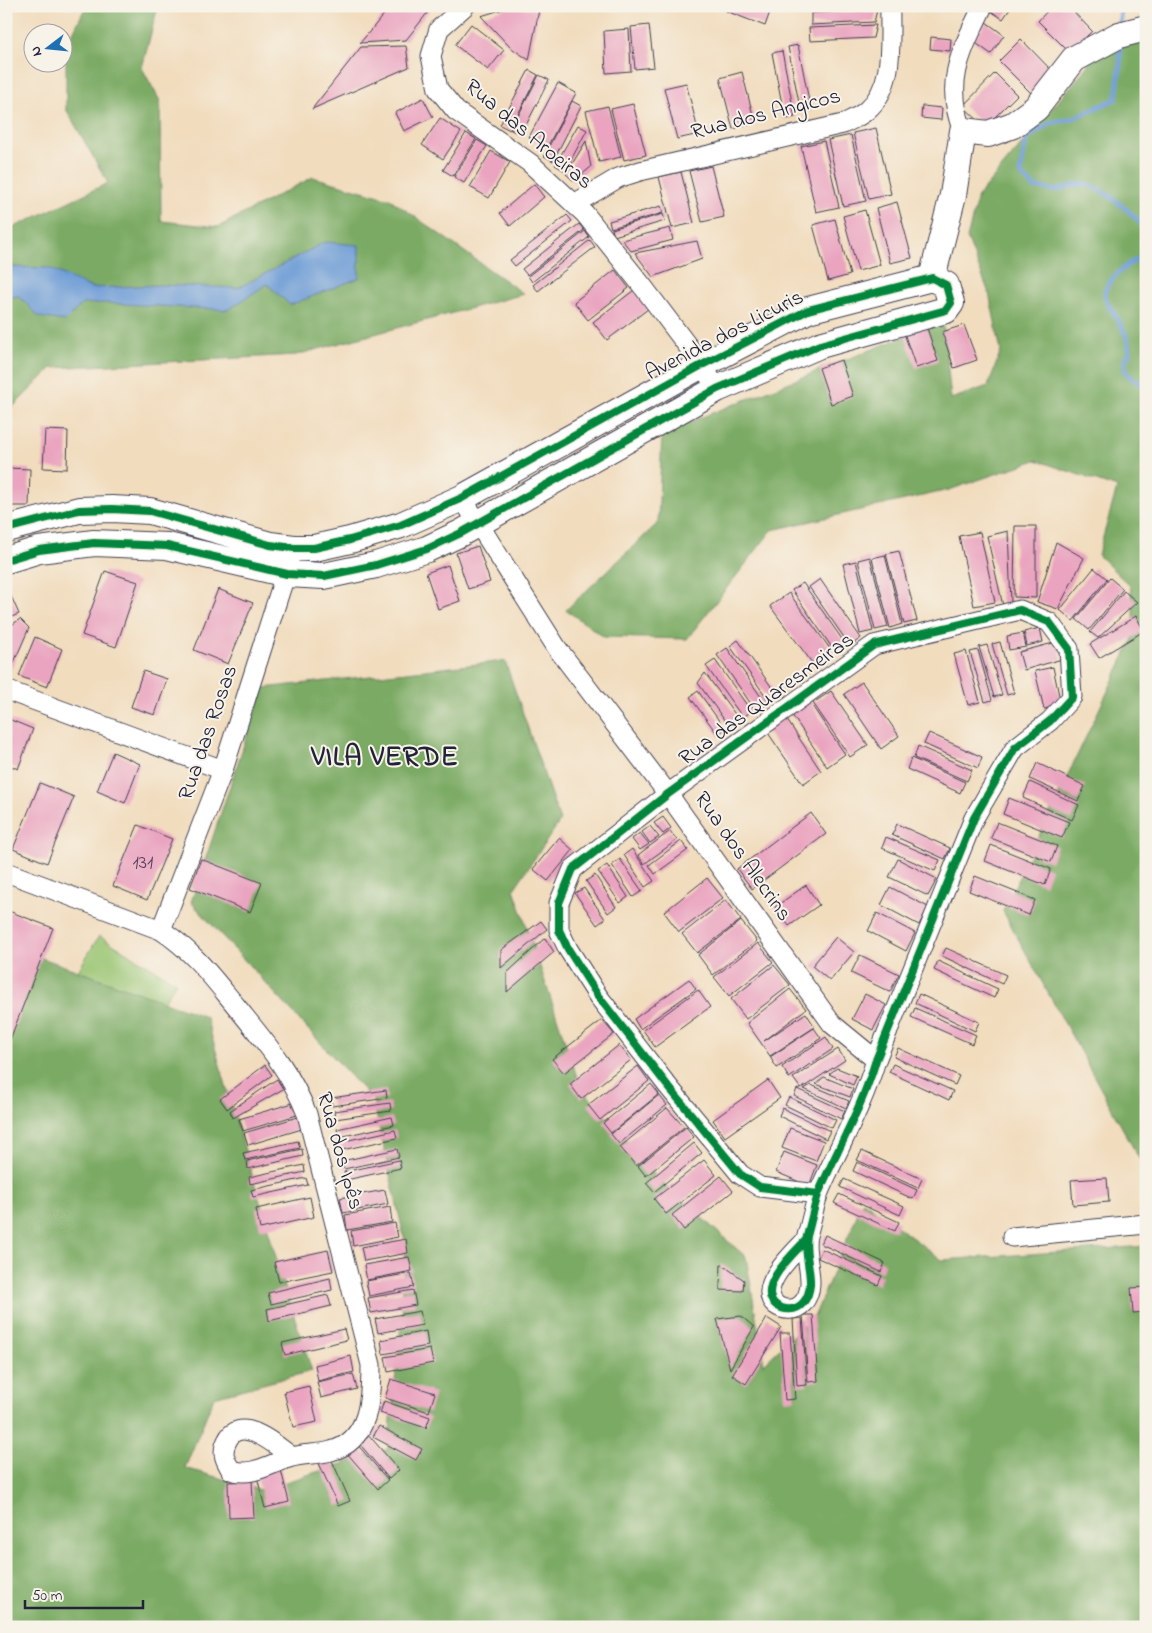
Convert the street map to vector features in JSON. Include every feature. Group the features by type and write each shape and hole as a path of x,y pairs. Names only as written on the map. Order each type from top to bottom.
{"street":[{"name":"Rua das Aroeiras","path":"464,6 439,29 431,56 438,89 456,111 530,163 574,204 644,288 702,365 717,389"},
{"name":"Rua dos Angicos","path":"574,204 618,178 640,171 843,124 867,111 884,91 888,66 890,6"},
{"path":"932,278 953,195 963,131 954,100 954,83 958,61 983,6"},
{"path":"963,131 988,134 1013,125 1036,108 1074,60 1120,35 1146,28"},
{"name":"Avenida dos Licuris","path":"6,529 79,510 150,511 270,545 314,548 384,530 462,498 702,365 808,310 932,278 946,285 951,303 946,310 820,345 717,389 478,524 427,549 376,565 324,576 286,574 167,546 94,543 40,550 6,560"},
{"name":"Rua dos Alecrins","path":"462,498 557,648 668,794 832,1024 876,1060"},
{"name":"Rua das Rosas","path":"161,930 223,770 294,548"},
{"name":"Rua das Quaresmeiras","path":"806,1240 818,1194 867,1092 876,1060 974,818 1015,748 1050,721 1072,697 1069,649 1049,622 1020,610 874,645 668,794 573,869 559,903 559,930 568,949 598,996 667,1085 740,1174 760,1187 818,1194"},
{"path":"6,690 223,770"},
{"name":"Rua dos Ipês","path":"6,872 161,930 182,944 202,964 273,1050 298,1092 307,1114 369,1355 371,1365 371,1402 355,1436 346,1445 332,1451 292,1457"},
{"path":"1012,1237 1146,1224"}],"green space":[{"path":"86,6 158,6 142,68 160,101 161,221 218,227 313,177 390,199 524,294 296,355 52,368 6,414 6,231 108,183 66,109 66,72 72,72 72,35"},
{"path":"1112,31 1146,42 1146,1171 1003,911 1136,632 1130,586 1098,555 1117,488 1036,460 949,490 772,530 687,639 604,637 566,610 658,523 662,433 943,321 951,399 988,386 1001,351 989,293 967,238 978,196 1078,78"},
{"path":"505,661 560,821 514,889 580,1086 658,1179 746,1257 764,1364 815,1315 863,1201 942,1260 1146,1246 1146,1627 6,1627 6,945 206,1017 286,1291 312,1371 214,1397 185,1468 261,1490 388,1449 402,1314 405,1241 373,1100 191,902 263,688"},
{"path":"99,936 176,982 106,1097 30,1051"}],"water":[{"path":"325,242 359,245 359,278 290,305 267,284 228,310 107,303 82,304 65,321 39,317 19,296 6,298 6,267 49,268 92,288 161,285 238,288"}],"building":[{"path":"391,6 432,7 406,40 360,43"},
{"path":"728,6 772,6 765,26 726,11"},
{"path":"988,6 1005,6 1010,9 1003,19 986,8"},
{"path":"1052,6 1068,6 1092,31 1070,53 1038,21"},
{"path":"510,7 539,10 529,60 510,47 481,16"},
{"path":"877,10 874,22 811,25 811,13"},
{"path":"986,22 1004,35 991,54 973,41"},
{"path":"471,24 504,50 488,70 455,45"},
{"path":"649,25 654,67 635,69 631,27"},
{"path":"876,25 873,38 810,41 809,28"},
{"path":"629,29 631,71 606,73 604,31"},
{"path":"931,37 951,39 950,51 930,49"},
{"path":"1021,39 1053,72 1031,93 999,61"},
{"path":"798,45 811,111 801,113 788,47"},
{"path":"406,46 409,67 312,109 361,47"},
{"path":"782,51 795,117 785,119 772,53"},
{"path":"529,70 538,75 510,130 500,125"},
{"path":"742,72 755,123 733,129 720,78"},
{"path":"995,73 1017,95 985,127 963,106"},
{"path":"539,75 549,80 521,135 511,130"},
{"path":"558,83 576,93 547,147 529,137"},
{"path":"686,83 699,134 677,139 664,88"},
{"path":"423,98 433,117 404,131 395,113"},
{"path":"572,101 581,106 553,161 544,156"},
{"path":"633,104 646,155 624,160 611,109"},
{"path":"608,106 621,157 599,162 586,111"},
{"path":"922,106 942,108 941,120 921,118"},
{"path":"440,118 461,132 443,159 422,145"},
{"path":"578,125 587,130 565,171 555,165"},
{"path":"876,128 891,194 869,199 853,133"},
{"path":"466,133 476,139 453,176 443,170"},
{"path":"851,135 866,201 843,206 828,140"},
{"path":"477,140 487,146 464,183 454,177"},
{"path":"586,141 591,167 574,181 566,174"},
{"path":"824,141 839,207 816,212 801,146"},
{"path":"491,151 510,162 489,198 470,187"},
{"path":"711,166 724,217 702,222 689,171"},
{"path":"681,172 694,223 672,228 659,177"},
{"path":"534,184 544,197 510,226 500,213"},
{"path":"897,202 912,258 890,263 876,208"},
{"path":"661,206 663,213 611,228 609,221"},
{"path":"865,210 880,265 858,271 843,216"},
{"path":"663,214 665,221 614,236 612,229"},
{"path":"567,215 572,221 515,266 510,260"},
{"path":"835,219 850,275 828,281 813,225"},
{"path":"579,224 584,230 527,275 522,269"},
{"path":"670,228 673,240 631,251 622,240"},
{"path":"585,231 589,237 532,282 528,276"},
{"path":"590,240 595,247 538,291 533,285"},
{"path":"697,241 702,259 653,277 635,253"},
{"path":"615,270 629,288 588,320 574,302"},
{"path":"634,290 648,309 607,340 593,322"},
{"path":"926,325 938,361 916,368 904,333"},
{"path":"964,325 977,360 954,368 942,332"},
{"path":"841,360 853,396 831,404 819,368"},
{"path":"45,430 68,431 67,469 43,468"},
{"path":"7,468 30,469 29,506 6,506"},
{"path":"1015,526 1036,526 1036,598 1014,597"},
{"path":"1008,531 1011,603 1003,606 987,536"},
{"path":"980,532 995,602 974,606 959,536"},
{"path":"1056,542 1084,558 1058,609 1037,602"},
{"path":"478,546 490,582 468,589 456,553"},
{"path":"899,551 917,621 904,624 886,554"},
{"path":"885,555 902,624 890,628 872,558"},
{"path":"870,557 888,627 875,630 858,560"},
{"path":"856,561 873,631 860,634 843,564"},
{"path":"448,565 460,601 438,609 426,573"},
{"path":"1094,568 1107,579 1073,621 1060,610"},
{"path":"105,571 138,582 116,647 82,635"},
{"path":"1110,578 1123,589 1089,630 1076,619"},
{"path":"820,579 861,638 850,646 809,587"},
{"path":"803,583 844,642 833,649 792,590"},
{"path":"6,585 19,614 6,619"},
{"path":"218,589 253,603 228,664 194,650"},
{"path":"1124,591 1137,602 1098,638 1090,632"},
{"path":"789,593 831,650 813,664 770,606"},
{"path":"1136,616 1144,631 1099,658 1090,644"},
{"path":"20,619 29,628 8,676 6,675 6,629"},
{"path":"1040,628 1043,642 1027,646 1024,632"},
{"path":"1023,633 1026,647 1009,650 1007,636"},
{"path":"35,637 62,649 47,687 19,676"},
{"path":"738,640 778,696 770,702 730,646"},
{"path":"1000,642 1014,693 1007,695 992,644"},
{"path":"1057,642 1062,659 1024,670 1019,652"},
{"path":"987,645 1002,695 994,697 979,647"},
{"path":"727,648 766,704 756,711 717,655"},
{"path":"978,650 992,700 985,702 970,652"},
{"path":"966,651 980,702 968,705 954,654"},
{"path":"715,660 751,711 743,718 706,666"},
{"path":"1053,667 1061,705 1044,709 1035,671"},
{"path":"143,671 167,679 155,715 131,707"},
{"path":"705,673 740,721 730,728 698,683"},
{"path":"862,682 899,736 881,749 844,694"},
{"path":"698,691 725,729 718,735 690,697"},
{"path":"831,691 868,745 850,757 813,703"},
{"path":"808,700 845,754 827,767 790,712"},
{"path":"785,717 821,771 803,784 766,730"},
{"path":"6,718 33,729 18,769 6,764"},
{"path":"929,733 982,757 978,768 924,744"},
{"path":"918,746 972,770 967,781 914,758"},
{"path":"113,752 140,764 125,803 97,791"},
{"path":"911,758 965,782 960,793 907,769"},
{"path":"1037,763 1085,786 1078,801 1030,779"},
{"path":"1030,782 1079,805 1072,820 1023,798"},
{"path":"40,783 74,797 47,863 13,849"},
{"path":"1009,798 1069,822 1062,838 1003,814"},
{"path":"811,813 826,834 752,889 737,869"},
{"path":"663,817 671,828 663,834 654,823"},
{"path":"997,822 1057,846 1051,862 991,838"},
{"path":"897,824 950,848 945,859 892,835"},
{"path":"138,825 172,839 147,900 113,886"},
{"path":"650,826 659,837 650,843 642,832"},
{"path":"670,831 677,840 644,864 638,855"},
{"path":"640,833 649,844 640,850 632,839"},
{"path":"886,837 940,860 935,871 882,848"},
{"path":"559,838 573,850 548,881 533,869"},
{"path":"681,841 688,850 655,874 649,865"},
{"path":"991,845 1051,869 1045,885 985,861"},
{"path":"632,849 654,881 645,887 624,855"},
{"path":"201,859 262,883 250,912 190,888"},
{"path":"620,859 642,891 633,897 612,865"},
{"path":"898,859 937,879 928,896 889,877"},
{"path":"607,865 628,897 620,903 598,871"},
{"path":"595,875 616,907 608,913 586,881"},
{"path":"975,876 1035,900 1029,915 969,891"},
{"path":"707,878 723,898 679,932 664,912"},
{"path":"806,885 819,905 789,926 775,907"},
{"path":"890,887 928,907 919,925 881,905"},
{"path":"584,888 605,919 597,925 575,893"},
{"path":"726,900 741,920 697,953 682,934"},
{"path":"6,910 53,928 6,1050"},
{"path":"877,913 915,933 906,951 868,931"},
{"path":"541,921 547,929 501,968 501,950"},
{"path":"741,921 757,941 713,975 698,955"},
{"path":"836,937 854,952 830,981 812,966"},
{"path":"545,938 554,952 507,992 507,973"},
{"path":"758,943 773,962 729,996 714,977"},
{"path":"946,948 1006,975 1002,984 942,956"},
{"path":"860,955 899,974 890,992 851,973"},
{"path":"938,961 998,989 994,998 934,970"},
{"path":"774,965 790,985 746,1019 731,999"},
{"path":"689,979 696,989 640,1029 634,1019"},
{"path":"790,989 806,1009 764,1041 806,1013 815,1027 770,1056 747,1023"},
{"path":"698,990 710,1007 655,1047 643,1030"},
{"path":"865,994 886,1005 873,1030 852,1019"},
{"path":"919,994 979,1022 975,1031 915,1003"},
{"path":"915,1008 976,1035 972,1044 911,1017"},
{"path":"602,1020 614,1034 564,1073 552,1059"},
{"path":"814,1028 821,1038 777,1068 770,1057"},
{"path":"826,1037 833,1049 789,1078 782,1067"},
{"path":"619,1045 631,1060 581,1099 570,1084"},
{"path":"898,1048 959,1076 955,1085 894,1057"},
{"path":"838,1049 845,1060 801,1089 793,1078"},
{"path":"893,1064 953,1091 949,1100 889,1072"},
{"path":"265,1065 272,1075 227,1109 220,1099"},
{"path":"638,1066 649,1081 600,1120 588,1105"},
{"path":"837,1068 857,1076 853,1085 829,1074"},
{"path":"824,1077 853,1089 850,1097 816,1084"},
{"path":"277,1079 283,1089 233,1118 230,1111"},
{"path":"768,1080 780,1098 725,1137 713,1120"},
{"path":"651,1084 659,1094 611,1133 603,1123"},
{"path":"811,1085 849,1101 846,1108 804,1089"},
{"path":"797,1089 845,1111 841,1119 794,1096"},
{"path":"386,1090 387,1098 332,1106 331,1098"},
{"path":"659,1095 667,1105 619,1144 611,1134"},
{"path":"789,1097 836,1120 832,1128 785,1105"},
{"path":"293,1103 297,1115 243,1131 239,1119"},
{"path":"390,1103 391,1111 335,1119 334,1111"},
{"path":"667,1108 684,1127 636,1166 620,1147"},
{"path":"782,1108 830,1131 826,1139 779,1116"},
{"path":"298,1117 302,1129 248,1145 244,1133"},
{"path":"392,1117 394,1125 339,1137 337,1129"},
{"path":"686,1127 694,1137 646,1176 638,1166"},
{"path":"790,1128 824,1141 816,1161 782,1148"},
{"path":"395,1130 397,1138 342,1150 340,1142"},
{"path":"298,1141 300,1148 245,1160 243,1153"},
{"path":"694,1143 702,1153 654,1192 646,1183"},
{"path":"302,1149 303,1156 248,1169 247,1161"},
{"path":"397,1149 399,1157 344,1169 342,1161"},
{"path":"862,1151 922,1179 918,1188 857,1160"},
{"path":"784,1152 817,1165 809,1186 776,1172"},
{"path":"399,1160 401,1168 346,1180 344,1172"},
{"path":"704,1160 716,1175 666,1214 654,1199"},
{"path":"857,1162 917,1190 913,1199 853,1171"},
{"path":"304,1165 305,1172 250,1184 249,1177"},
{"path":"721,1176 733,1191 684,1230 672,1215"},
{"path":"306,1178 308,1185 253,1197 251,1190"},
{"path":"1107,1178 1109,1202 1073,1205 1071,1180"},
{"path":"844,1179 904,1206 900,1215 840,1187"},
{"path":"385,1190 388,1204 343,1213 340,1198"},
{"path":"839,1194 899,1222 895,1231 834,1203"},
{"path":"310,1197 314,1217 260,1229 256,1209"},
{"path":"390,1207 392,1222 347,1230 345,1215"},
{"path":"395,1223 398,1237 353,1246 351,1231"},
{"path":"825,1235 885,1263 881,1272 821,1244"},
{"path":"406,1239 408,1253 364,1261 361,1247"},
{"path":"822,1249 882,1276 878,1285 818,1258"},
{"path":"328,1250 333,1271 279,1282 274,1262"},
{"path":"409,1257 412,1271 367,1280 364,1265"},
{"path":"721,1264 744,1280 743,1291 720,1290"},
{"path":"411,1273 414,1287 369,1296 366,1281"},
{"path":"330,1278 332,1290 271,1304 268,1293"},
{"path":"1146,1287 1146,1312 1133,1313 1131,1288"},
{"path":"413,1290 416,1305 371,1313 368,1298"},
{"path":"328,1295 331,1306 269,1321 267,1309"},
{"path":"420,1311 423,1325 378,1333 375,1319"},
{"path":"803,1315 813,1315 818,1381 808,1382"},
{"path":"741,1316 754,1327 730,1369 717,1319"},
{"path":"767,1318 781,1327 746,1384 732,1375"},
{"path":"802,1318 807,1385 797,1386 793,1319"},
{"path":"344,1329 347,1340 285,1355 282,1343"},
{"path":"426,1331 428,1346 383,1354 381,1340"},
{"path":"780,1333 790,1333 795,1399 785,1400"},
{"path":"430,1349 433,1363 388,1372 385,1357"},
{"path":"351,1356 354,1372 318,1381 315,1365"},
{"path":"353,1374 357,1389 321,1398 317,1382"},
{"path":"391,1379 435,1393 429,1412 385,1398"},
{"path":"309,1386 317,1422 293,1427 284,1392"},
{"path":"384,1401 430,1417 426,1428 380,1413"},
{"path":"379,1426 422,1449 416,1460 373,1437"},
{"path":"367,1433 399,1470 389,1479 358,1442"},
{"path":"356,1443 388,1480 378,1489 346,1452"},
{"path":"330,1456 350,1501 338,1506 318,1461"},
{"path":"280,1466 289,1502 265,1508 256,1473"},
{"path":"252,1481 254,1517 229,1518 228,1482"}],"waterway":[{"path":"1119,28 1121,6"},
{"path":"1120,49 1116,99 1071,119 1050,123 1026,139 1020,174 1035,188 1057,190 1074,185 1089,185 1116,201 1146,230"},
{"path":"1146,231 1141,258 1124,267 1106,287 1105,292 1106,301 1119,322 1128,342 1129,357 1125,357 1125,371 1146,390"}],"cycle path":[{"path":"6,529 79,510 112,509 150,511 270,545 314,548 350,540 401,525 462,498 702,365 808,310 932,278 946,285 951,303 946,310 820,345 717,389 461,533 427,549 376,565 324,576 287,574 167,546 94,543 39,550 6,560"},
{"path":"806,1240 773,1280 770,1290 771,1298 776,1305 783,1308 797,1308 808,1296 810,1279 806,1244 819,1192 864,1094 974,818 1015,748 1050,721 1072,697 1069,649 1049,622 1020,610 874,645 668,794 573,869 559,903 559,930 568,949 598,996 667,1085 740,1174 760,1187 818,1194"}],"district":[{"name":"VILA VERDE","path":"385,758"}]}
